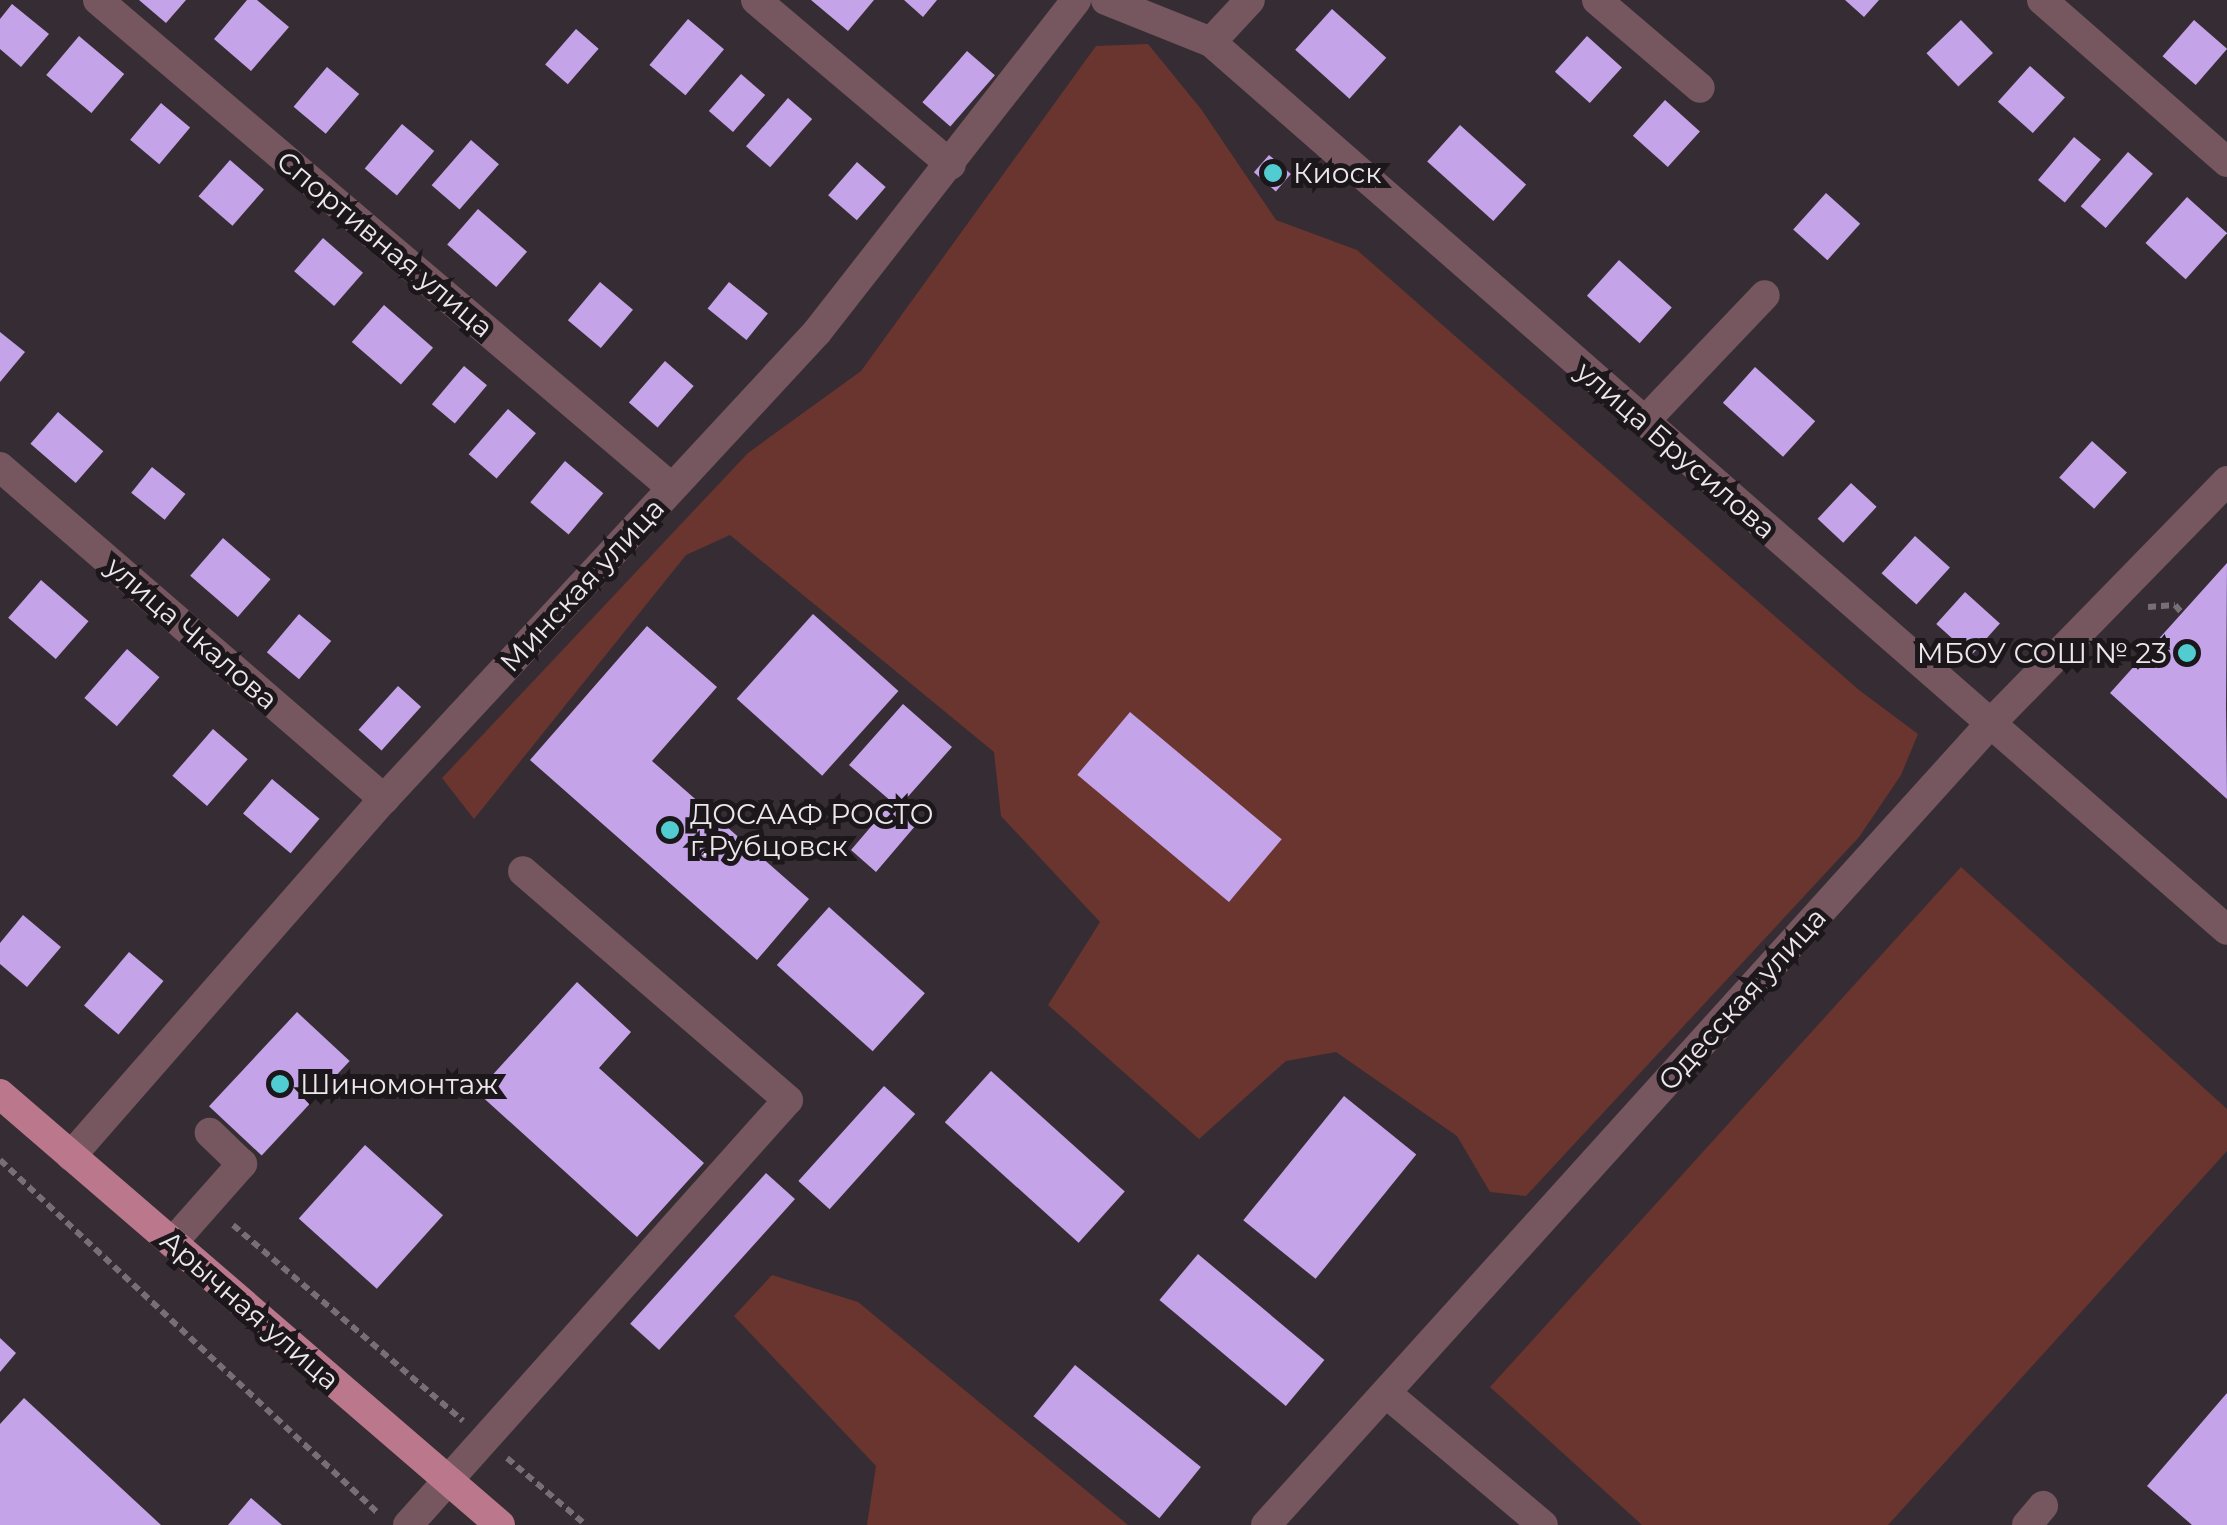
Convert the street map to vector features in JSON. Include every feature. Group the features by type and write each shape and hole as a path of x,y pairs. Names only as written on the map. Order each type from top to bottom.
{"main road":[{"name":"Арычная улица","path":"0,1094 500,1525"}],"street":[{"name":"Спортивная улица","path":"98,0 672,488"},
{"path":"756,0 951,165"},
{"name":"Минская улица","path":"71,1156 384,799 818,332 1076,0"},
{"name":"улица Брусилова","path":"1106,0 1212,42 2227,930"},
{"path":"1212,42 1250,0"},
{"path":"1597,0 1700,88"},
{"path":"2042,0 2227,162"},
{"path":"1644,422 1765,295"},
{"name":"улица Чкалова","path":"0,467 384,799"},
{"name":"Одесская улица","path":"1266,1525 1989,725 2227,481"},
{"path":"408,1525 451,1482 788,1100 523,871"},
{"path":"172,1243 242,1164 210,1133"},
{"path":"1386,1393 1542,1525"}],"path":[{"path":"0,1160 391,1525"},
{"path":"208,1203 586,1525"}],"shaded area":[{"path":"1148,44 1201,109 1276,220 1357,250 1859,690 1918,734 1901,775 1859,837 1526,1196 1490,1192 1457,1136 1336,1052 1286,1061 1199,1139 1048,1005 1100,922 1001,816 994,752 730,535 686,555 474,819 442,778 748,453 861,371 1096,46"},
{"path":"1961,867 2227,1109 2227,1151 1888,1525 1642,1525 1490,1387"},
{"path":"772,1275 858,1302 1128,1525 867,1525 876,1466 734,1316"}],"building":[{"path":"139,0 186,0 166,23"},
{"path":"247,0 257,0 289,27 251,71 214,39"},
{"path":"811,0 874,0 848,31"},
{"path":"904,0 937,0 923,17"},
{"path":"1845,0 1879,0 1864,17"},
{"path":"12,4 49,34 21,67 0,49 0,19"},
{"path":"1332,9 1386,58 1349,99 1295,50"},
{"path":"688,19 724,49 685,95 649,65"},
{"path":"1961,20 1993,53 1958,86 1926,53"},
{"path":"2194,20 2227,49 2196,85 2163,56"},
{"path":"576,29 599,49 568,84 545,64"},
{"path":"79,36 124,74 91,113 46,75"},
{"path":"1587,36 1622,67 1590,103 1555,72"},
{"path":"967,51 995,75 950,127 922,102"},
{"path":"2030,66 2065,97 2033,133 1998,102"},
{"path":"327,67 359,94 326,134 294,107"},
{"path":"741,74 765,95 733,132 709,111"},
{"path":"788,98 812,119 770,167 746,146"},
{"path":"1665,100 1700,131 1668,167 1633,136"},
{"path":"161,103 190,127 159,164 130,140"},
{"path":"402,124 434,151 397,195 365,168"},
{"path":"1460,125 1526,185 1493,221 1427,161"},
{"path":"2074,137 2101,159 2065,202 2038,180"},
{"path":"471,140 499,164 460,210 432,185"},
{"path":"2128,152 2153,174 2106,228 2081,206"},
{"name":"Киоск","path":"1269,155 1291,174 1276,191 1254,172"},
{"path":"230,160 264,190 232,226 199,196"},
{"path":"857,162 886,187 857,220 828,195"},
{"path":"1826,193 1860,224 1827,260 1793,229"},
{"path":"2187,197 2227,233 2186,279 2146,243"},
{"path":"478,209 527,252 496,287 447,244"},
{"path":"323,238 363,273 334,306 294,271"},
{"path":"1619,260 1672,308 1640,343 1587,296"},
{"path":"600,282 633,310 601,348 568,320"},
{"path":"729,282 768,313 746,340 708,308"},
{"path":"384,305 433,348 401,385 352,342"},
{"path":"0,332 25,352 0,382"},
{"path":"665,361 694,386 658,427 629,403"},
{"path":"464,366 487,385 455,424 432,404"},
{"path":"1755,367 1815,421 1783,457 1723,403"},
{"path":"508,409 536,433 497,479 469,454"},
{"path":"58,412 103,451 76,483 30,444"},
{"path":"2092,441 2127,472 2094,509 2059,477"},
{"path":"565,461 603,493 569,535 530,502"},
{"path":"152,467 185,494 165,520 131,493"},
{"path":"1851,483 1877,507 1843,543 1818,519"},
{"path":"1915,536 1950,567 1916,605 1882,573"},
{"path":"223,538 271,579 238,617 190,576"},
{"name":"МБОУ СОШ № 23","path":"2227,563 2226,707 2227,799 2110,693"},
{"path":"41,580 89,621 56,659 8,618"},
{"path":"1965,592 2000,623 1971,655 1936,624"},
{"path":"299,614 331,641 299,679 267,652"},
{"path":"813,614 898,691 822,776 737,699"},
{"name":"ДОСААФ РОСТО г.Рубцовск","path":"647,626 717,687 652,761 809,899 757,960 530,760"},
{"path":"127,649 159,677 117,726 84,698"},
{"path":"398,686 421,707 382,751 359,730"},
{"path":"903,704 952,747 897,809 916,825 876,872 851,850 892,802 849,765"},
{"path":"1130,712 1282,839 1229,902 1077,775"},
{"path":"213,729 248,759 207,806 172,776"},
{"path":"272,779 319,819 291,853 243,813"},
{"path":"829,907 925,993 873,1051 777,965"},
{"path":"23,915 61,947 27,987 0,964 0,943"},
{"path":"129,952 163,981 118,1035 84,1006"},
{"path":"577,982 631,1032 599,1068 704,1163 637,1237 477,1092"},
{"name":"Шиномонтаж","path":"297,1012 350,1061 262,1155 209,1106"},
{"path":"991,1071 1125,1191 1079,1243 945,1122"},
{"path":"884,1086 915,1114 830,1209 798,1181"},
{"path":"1344,1096 1416,1155 1316,1279 1243,1220"},
{"path":"365,1145 443,1215 377,1289 299,1219"},
{"path":"766,1173 795,1199 659,1350 630,1324"},
{"path":"1198,1254 1324,1360 1286,1406 1159,1300"},
{"path":"0,1338 16,1353 0,1372"},
{"path":"1075,1365 1201,1467 1159,1518 1033,1416"},
{"path":"2227,1393 2227,1525 2192,1525 2147,1486"},
{"path":"24,1398 161,1525 0,1525 0,1424"},
{"path":"251,1498 282,1525 228,1525"}],"place":[{"name":"Киоск","path":"1273,173"},
{"name":"МБОУ СОШ № 23","path":"2187,653"},
{"name":"ДОСААФ РОСТО г.Рубцовск","path":"670,830"},
{"name":"Шиномонтаж","path":"280,1084"}]}
